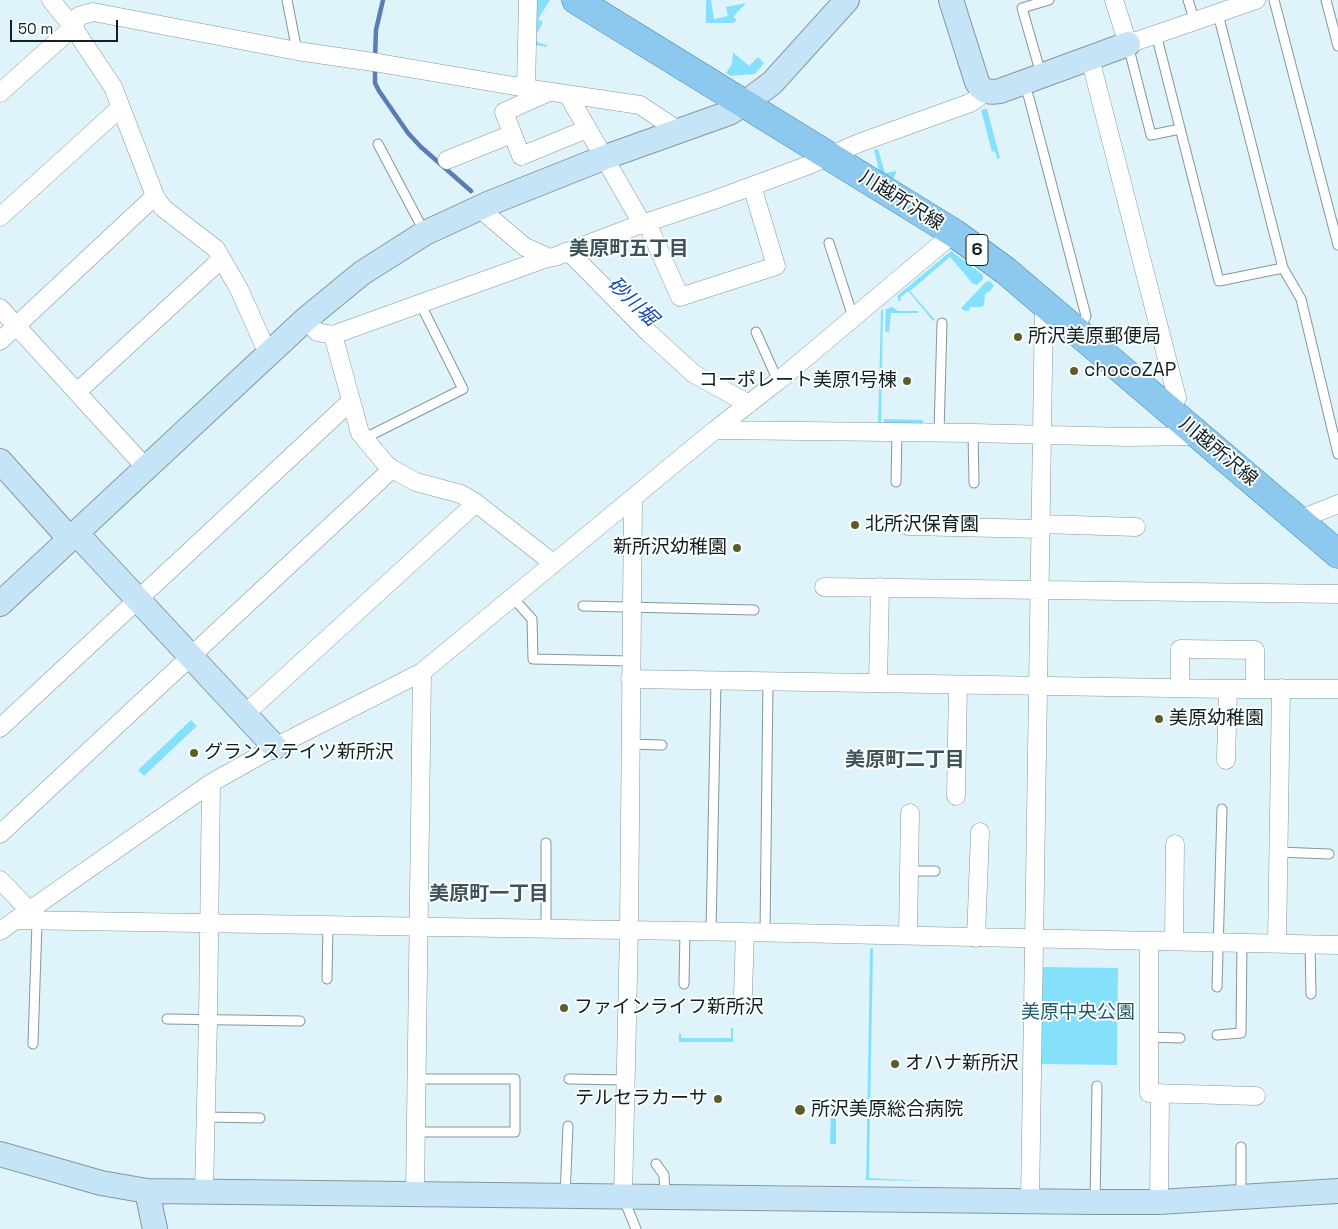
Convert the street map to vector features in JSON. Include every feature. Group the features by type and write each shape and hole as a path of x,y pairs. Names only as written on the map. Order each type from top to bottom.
{"main road":[{"name":"川越所沢線","path":"576,0 954,233 1006,271 1338,554"}],"street":[{"path":"51,0 73,27 112,87 155,196 163,208 216,249 239,289 268,354"},
{"path":"526,88 528,0"},
{"path":"0,604 306,319 362,273 425,234 479,208 603,158 728,112 745,103 772,84 847,0"},
{"path":"951,0 977,82 982,90 986,92"},
{"path":"1114,0 1128,44"},
{"path":"306,319 317,332 333,335 754,185 859,143 970,103 986,92 1000,90 1256,0"},
{"path":"0,93 73,27 79,16 94,12 297,51 640,105 679,131"},
{"path":"1090,58 1177,398 1168,409"},
{"path":"549,92 504,112 521,156 587,129"},
{"path":"568,95 640,219 647,223 680,297 776,266 755,196 754,185"},
{"path":"0,217 120,108"},
{"path":"447,160 512,134"},
{"path":"0,341 155,196"},
{"path":"479,208 525,247 543,254 573,256 649,333 694,374 749,404"},
{"path":"0,931 27,917 211,783 275,747 422,672 715,430 778,381 954,233"},
{"path":"77,392 222,260"},
{"path":"1030,1201 1044,304"},
{"path":"0,308 146,468"},
{"path":"333,335 360,432 384,463 392,470 416,482 461,494 476,503 553,563"},
{"path":"0,728 351,401"},
{"path":"715,430 1127,437 1201,436"},
{"path":"1,464 138,601 275,747"},
{"path":"0,834 392,470"},
{"path":"623,1197 629,930 629,744 633,499"},
{"path":"244,715 476,503"},
{"path":"1298,520 1338,504"},
{"path":"908,526 1136,527"},
{"path":"824,587 1338,594"},
{"path":"878,683 880,588"},
{"path":"1180,688 1180,649 1190,649 1255,650 1255,689"},
{"path":"415,1194 422,672"},
{"path":"630,679 1228,689 1338,689"},
{"path":"956,796 958,685"},
{"path":"1277,942 1280,688"},
{"path":"1226,760 1228,689"},
{"path":"204,1192 211,783"},
{"path":"908,936 910,813"},
{"path":"976,938 980,832"},
{"path":"1174,941 1175,844"},
{"path":"0,880 27,917"},
{"path":"27,917 210,924 745,932 976,938 1277,942 1338,945"},
{"path":"743,994 745,932"},
{"path":"1149,941 1149,1093 1256,1096"},
{"path":"1159,1202 1160,1093"},
{"path":"0,1154 101,1183 147,1191 1159,1202 1338,1191"},
{"path":"147,1191 155,1229"}],"lane":[{"path":"287,0 297,51"},
{"path":"1049,0 1022,8 1032,78 1029,98 1086,316 1078,333"},
{"path":"1188,0 1195,22"},
{"path":"1274,0 1338,246"},
{"path":"1326,0 1338,46"},
{"path":"1218,14 1284,268 1301,300 1338,454"},
{"path":"1156,34 1219,281 1284,268"},
{"path":"1128,44 1151,134 1180,129"},
{"path":"378,144 425,234"},
{"path":"829,243 852,317"},
{"path":"365,440 371,435 463,389 420,303"},
{"path":"939,433 942,324"},
{"path":"756,332 778,381"},
{"path":"896,482 897,432"},
{"path":"974,433 974,483"},
{"path":"513,598 532,619 532,659 631,661"},
{"path":"583,606 754,610"},
{"path":"712,932 716,681"},
{"path":"765,933 768,682"},
{"path":"629,744 662,745"},
{"path":"1217,987 1222,809"},
{"path":"546,843 546,929"},
{"path":"1278,852 1329,854"},
{"path":"909,871 935,871"},
{"path":"27,917 33,1044"},
{"path":"327,979 328,925"},
{"path":"684,984 685,931"},
{"path":"1217,1035 1241,1034 1242,943"},
{"path":"1310,944 1311,994"},
{"path":"167,1019 300,1021"},
{"path":"1149,1037 1180,1038"},
{"path":"417,1079 515,1079 515,1132 417,1132"},
{"path":"569,1079 625,1080"},
{"path":"1095,1202 1097,1086"},
{"path":"206,1117 260,1118"},
{"path":"565,1196 568,1126"},
{"path":"1241,1146 1242,1198"},
{"path":"656,1164 664,1175 665,1197"},
{"path":"623,1197 636,1229"}],"green space":[{"path":"533,0 550,0 538,19 543,22 534,39 539,43 547,45 546,47 533,46"},
{"path":"706,0 711,0 714,19 728,16 726,7 746,3 733,17 737,20 733,23 706,23"},
{"path":"733,52 749,66 758,57 764,63 755,74 731,76 726,73 732,64"},
{"path":"987,109 1000,158 997,159 995,151 992,152 981,110"},
{"path":"878,149 885,173 897,171 892,181 880,174 874,150"},
{"path":"951,251 983,275 983,279 977,285 973,284 950,257 910,291 935,320 933,321 909,292 900,298 899,302 897,296"},
{"path":"990,281 994,286 985,294 982,307 970,307 969,311 961,308 986,282"},
{"path":"892,307 898,311 918,311 918,313 891,313 889,332 887,332 885,331 886,309"},
{"path":"883,309 881,427 878,426 881,311"},
{"path":"884,419 923,420 923,425 884,424"},
{"path":"191,720 197,726 144,776 138,770"},
{"path":"873,948 869,1178 924,1181 866,1180 870,949"},
{"name":"美原中央公園","path":"1040,967 1118,968 1117,1065 1039,1064"},
{"path":"731,1028 733,1028 733,1042 679,1042 679,1033 681,1038 731,1038"},
{"path":"836,1098 836,1144 830,1144 831,1100"}],"waterway":[{"name":"砂川堀","path":"375,58 376,30 383,0"},
{"name":"砂川堀","path":"375,66 375,83 408,133 471,191"}],"place":[{"name":"所沢美原郵便局","path":"1018,337"},
{"name":"chocoZAP","path":"1074,371"},
{"name":"コーポレート美原1号棟","path":"907,381"},
{"name":"北所沢保育園","path":"855,525"},
{"name":"新所沢幼稚園","path":"737,548"},
{"name":"美原幼稚園","path":"1159,719"},
{"name":"グランステイツ新所沢","path":"194,753"},
{"name":"ファインライフ新所沢","path":"564,1008"},
{"name":"オハナ新所沢","path":"895,1064"},
{"name":"テルセラカーサ","path":"718,1099"},
{"name":"所沢美原総合病院","path":"800,1110"}],"district":[{"name":"美原町五丁目","path":"629,250"},
{"name":"美原町二丁目","path":"905,761"},
{"name":"美原町一丁目","path":"489,895"}]}
